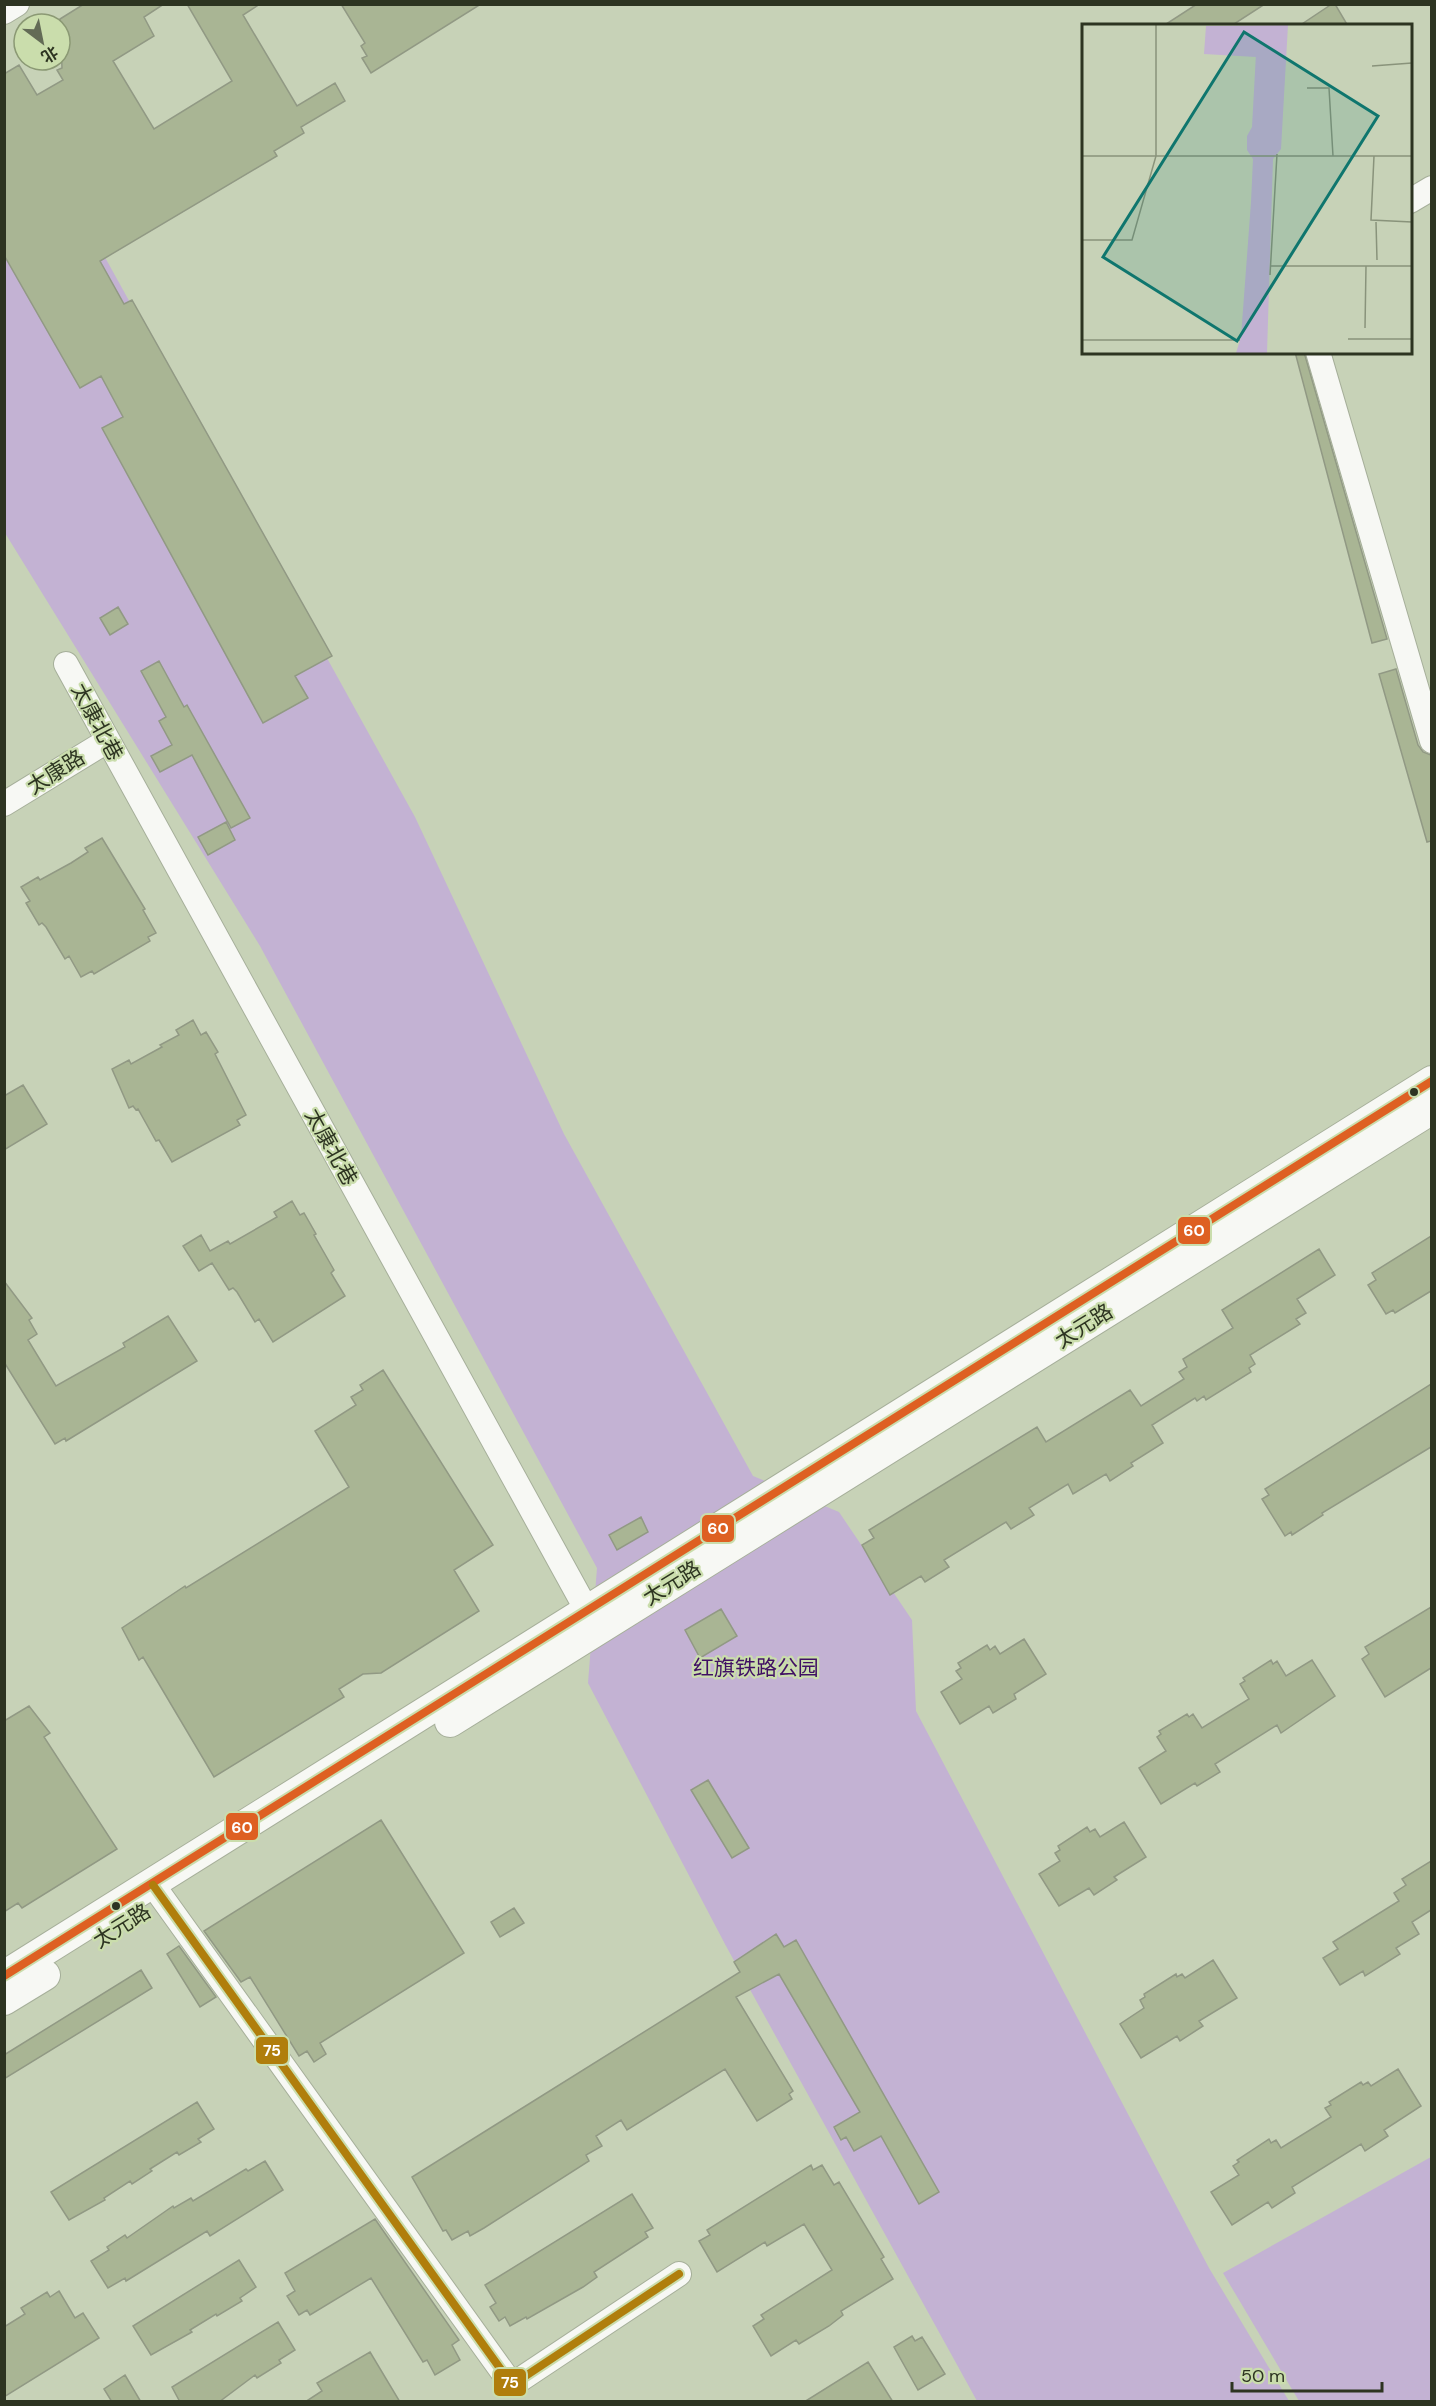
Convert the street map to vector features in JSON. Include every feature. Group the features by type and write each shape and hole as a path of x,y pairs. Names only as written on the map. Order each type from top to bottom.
{"main road":[{"name":"太元路","path":"4,2000 158,1892 592,1620 1431,1081"},
{"name":"太元路","path":"592,1620 1431,1109"},
{"name":"太元路","path":"4,1976 158,1892"}],"street":[{"path":"4,12 17,4"},
{"path":"1412,200 1431,188"},
{"path":"1319,354 1431,741"},
{"name":"太康北巷","path":"66,664 592,1620"},
{"name":"太康路","path":"4,804 107,741"},
{"path":"158,1892 512,2385 679,2274"}],"green space":[{"name":"红旗铁路公园","path":"4,75 415,817 564,1134 753,1476 839,1512 912,1620 916,1711 1209,2268 1289,2401 977,2401 726,1946 588,1683 597,1568 260,946 5,533"},
{"path":"1431,2157 1431,2401 1299,2401 1223,2273"}],"building":[{"path":"84,4 164,4 144,17 154,36 113,61 154,129 232,81 187,4 260,4 243,15 297,106 335,83 345,101 301,127 304,133 274,151 277,156 100,261 124,304 132,300 332,656 295,676 308,698 263,723 102,428 123,417 101,376 80,388 4,255 4,74 12,69 12,72 23,72 37,95 63,80 58,72 72,72 71,12"},
{"path":"341,4 481,4 371,73 362,58 367,56 361,46 365,43"},
{"path":"1197,4 1265,4 1234,24 1166,24"},
{"path":"1335,4 1347,24 1302,24"},
{"path":"1296,354 1305,354 1387,639 1372,643"},
{"path":"118,607 128,624 110,635 100,618"},
{"path":"159,661 184,707 187,705 250,818 231,828 192,755 160,772 151,756 172,745 159,721 166,717 141,671"},
{"path":"1396,669 1418,745 1423,752 1431,755 1431,841 1427,842 1379,674"},
{"path":"226,822 235,840 208,855 198,837"},
{"path":"102,838 145,909 143,910 156,933 148,937 150,941 94,974 92,971 81,977 69,956 65,959 46,927 42,923 39,925 26,903 30,901 21,887 38,877 40,880 71,863 88,852 85,848"},
{"path":"193,1020 201,1035 206,1032 218,1052 215,1054 246,1115 237,1120 240,1125 172,1162 159,1140 156,1141 138,1109 136,1110 133,1106 129,1108 112,1069 129,1060 131,1064 162,1047 160,1045 179,1035 176,1030"},
{"path":"23,1085 47,1124 4,1150 4,1096"},
{"path":"292,1201 300,1215 304,1213 316,1234 314,1235 334,1270 331,1273 345,1296 273,1342 259,1319 255,1322 237,1292 233,1288 229,1290 212,1263 199,1271 183,1246 201,1235 210,1251 228,1241 230,1244 277,1217 274,1212"},
{"path":"1431,1236 1431,1291 1395,1313 1393,1310 1386,1314 1368,1285 1376,1280 1372,1273"},
{"path":"1319,1249 1335,1275 1297,1299 1306,1313 1296,1319 1300,1324 1250,1355 1255,1364 1249,1368 1251,1372 1206,1400 1204,1396 1197,1401 1195,1398 1152,1425 1163,1443 1131,1463 1133,1466 1110,1481 1106,1474 1073,1494 1068,1484 1029,1508 1034,1515 1011,1529 1006,1522 944,1560 949,1567 925,1582 921,1576 890,1595 862,1545 874,1538 869,1530 1037,1427 1046,1442 1130,1390 1141,1406 1184,1379 1179,1372 1187,1367 1183,1359 1233,1328 1222,1310"},
{"path":"4,1281 32,1318 29,1320 37,1334 28,1340 56,1386 125,1347 123,1343 168,1316 197,1361 66,1441 65,1438 55,1444 4,1362"},
{"path":"383,1370 493,1545 454,1570 479,1611 381,1673 363,1674 339,1689 344,1697 214,1777 143,1657 139,1660 122,1628 185,1586 186,1588 349,1487 315,1431 356,1405 351,1397 363,1390 360,1385"},
{"path":"1431,1384 1431,1447 1322,1513 1323,1515 1292,1535 1291,1532 1285,1536 1262,1499 1269,1495 1265,1489"},
{"path":"641,1517 648,1532 617,1550 609,1535"},
{"path":"1431,1607 1431,1668 1385,1697 1362,1659 1369,1654 1365,1647"},
{"path":"721,1609 737,1636 700,1658 685,1630"},
{"path":"1024,1639 1046,1674 1014,1694 1016,1699 993,1713 989,1706 960,1724 941,1692 962,1679 956,1671 961,1668 958,1663 987,1645 990,1650 995,1646 1000,1654"},
{"path":"1271,1660 1273,1664 1277,1661 1286,1676 1312,1660 1335,1696 1281,1733 1277,1725 1215,1764 1220,1772 1197,1786 1195,1783 1161,1804 1139,1768 1166,1751 1157,1737 1161,1734 1159,1731 1187,1714 1189,1717 1193,1714 1202,1728 1249,1699 1240,1684 1245,1681 1243,1678"},
{"path":"29,1706 50,1733 44,1737 117,1849 22,1908 18,1903 4,1912 4,1721"},
{"path":"708,1780 749,1848 732,1858 691,1790"},
{"path":"381,1820 464,1953 320,2043 326,2054 314,2062 307,2051 299,2056 250,1977 241,1982 204,1931"},
{"path":"1124,1822 1146,1857 1114,1877 1117,1880 1094,1895 1089,1888 1059,1906 1039,1874 1060,1861 1055,1853 1060,1850 1058,1846 1087,1827 1090,1832 1095,1829 1100,1837"},
{"path":"1431,1861 1431,1910 1412,1922 1419,1934 1396,1948 1400,1954 1365,1976 1363,1971 1340,1985 1323,1958 1338,1949 1333,1942 1399,1901 1394,1893 1406,1885 1402,1879"},
{"path":"514,1908 524,1923 500,1937 491,1922"},
{"path":"776,1934 784,1947 796,1940 939,2192 919,2204 881,2136 854,2151 846,2137 841,2140 834,2127 860,2112 779,1974 736,1997 793,2091 789,2094 792,2099 757,2121 725,2069 627,2130 621,2120 596,2136 602,2146 586,2155 589,2161 484,2228 470,2236 468,2231 452,2240 446,2230 443,2231 412,2177 740,1972 734,1962"},
{"path":"179,1946 216,1997 200,2007 167,1954"},
{"path":"1213,1960 1237,1998 1199,2021 1203,2026 1180,2041 1177,2036 1141,2058 1120,2024 1144,2008 1140,2000 1145,1997 1144,1994 1176,1974 1177,1977 1182,1974 1185,1978"},
{"path":"141,1970 152,1988 4,2079 4,2055"},
{"path":"1398,2069 1421,2106 1384,2130 1388,2136 1365,2151 1361,2144 1292,2187 1295,2193 1272,2208 1268,2202 1232,2225 1211,2192 1239,2175 1233,2166 1239,2162 1237,2160 1269,2139 1271,2143 1276,2140 1281,2148 1331,2117 1325,2108 1331,2105 1329,2102 1361,2082 1363,2085 1368,2082 1371,2086"},
{"path":"197,2102 214,2129 198,2139 201,2142 179,2155 177,2152 132,2184 130,2181 104,2198 105,2200 69,2220 51,2192"},
{"path":"265,2161 283,2190 210,2236 207,2231 126,2281 125,2278 108,2288 91,2261 109,2250 107,2247 125,2235 127,2238 173,2206 174,2208 191,2198 193,2201 246,2169 248,2171"},
{"path":"811,2165 813,2170 822,2165 834,2185 839,2182 884,2257 881,2259 893,2279 841,2311 843,2315 829,2326 799,2344 796,2340 771,2356 753,2326 764,2319 761,2315 832,2270 804,2224 767,2246 765,2242 717,2272 699,2241 710,2235 707,2230"},
{"path":"632,2194 653,2228 645,2232 648,2237 594,2272 597,2277 583,2287 527,2319 526,2317 510,2326 505,2317 499,2321 490,2307 496,2303 485,2285"},
{"path":"375,2219 459,2340 452,2345 460,2360 435,2375 427,2360 423,2362 371,2278 310,2315 307,2310 299,2315 287,2296 295,2291 285,2273"},
{"path":"239,2260 256,2287 240,2298 242,2301 217,2316 216,2314 190,2330 192,2332 151,2355 133,2326"},
{"path":"59,2291 75,2318 83,2313 99,2338 4,2397 4,2327 25,2314 21,2308 47,2292 50,2297"},
{"path":"278,2322 295,2350 279,2360 281,2363 257,2378 255,2375 219,2402 180,2402 172,2387"},
{"path":"912,2336 915,2341 922,2337 945,2374 918,2390 894,2347"},
{"path":"370,2352 400,2402 305,2402 322,2391 317,2383"},
{"path":"868,2362 893,2402 804,2402"},
{"path":"125,2375 141,2402 112,2402 104,2389"}],"transit line":[{"name":"60","path":"4,1976 1432,1081"},
{"name":"75","path":"153,1885 512,2385 679,2274"}]}
